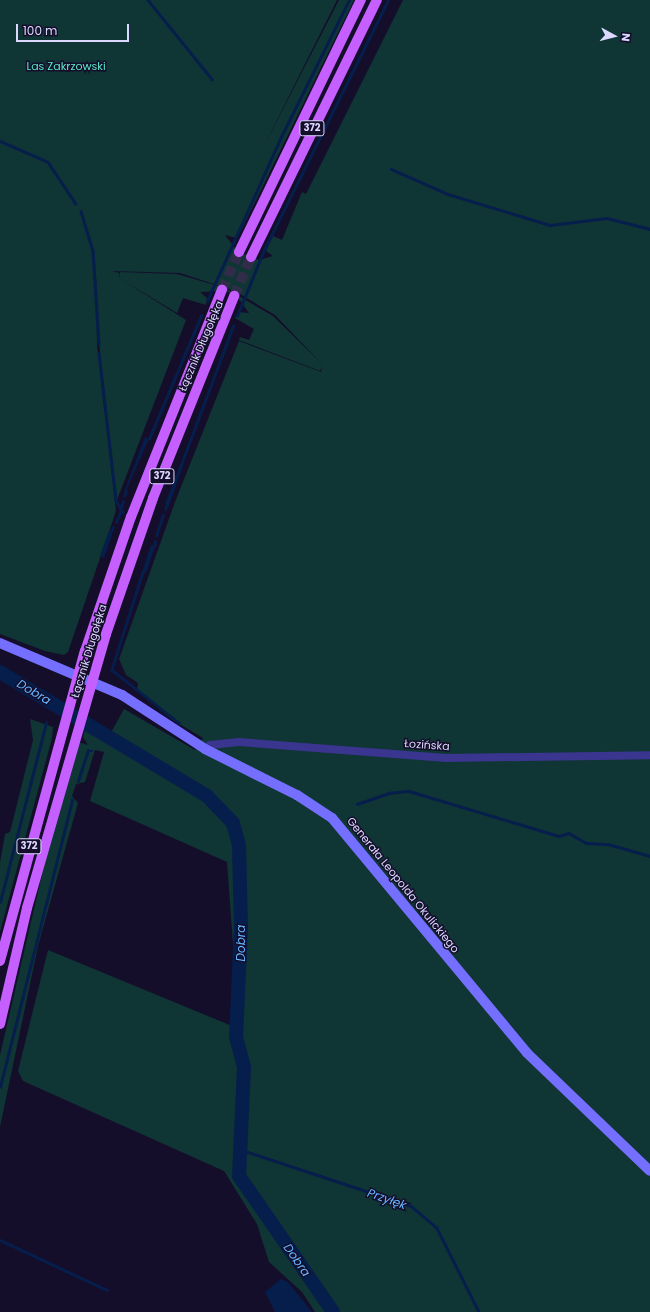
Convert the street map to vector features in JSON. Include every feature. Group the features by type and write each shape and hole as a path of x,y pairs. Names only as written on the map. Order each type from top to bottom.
{"main road":[{"name":"372","path":"239,252 362,0"},
{"name":"372","path":"251,257 377,0"},
{"name":"Łącznik Długołęka","path":"0,962 61,732 78,675 131,517 222,290"},
{"name":"Łącznik Długołęka","path":"0,1024 27,908 92,680 153,498 234,296"}],"street":[{"name":"Generała Leopolda Okulickiego","path":"0,643 92,680 130,699 205,749 313,804 342,827 475,995 527,1053 649,1170"},
{"name":"Łozińska","path":"205,749 210,745 239,742 446,758 650,755"}],"green space":[{"name":"Las Zakrzowski","path":"0,0 337,0 262,150 339,0 354,0 234,245 236,238 225,235 238,252 259,260 273,256 266,251 273,236 282,240 302,192 306,194 403,0 650,0 650,1312 315,1312 302,1292 269,1262 257,1224 224,1171 23,1081 18,1071 48,950 232,1026 235,972 227,862 90,801 104,752 95,750 85,782 76,784 72,796 78,803 38,946 0,1127 0,1055 48,849 78,742 88,745 83,737 86,726 108,738 124,709 195,750 203,738 171,719 137,689 138,683 126,675 119,659 175,502 239,341 321,372 322,366 320,371 239,340 240,337 249,340 254,329 235,318 239,312 249,313 239,299 227,291 200,292 207,298 206,305 183,298 177,313 119,278 186,320 117,500 100,353 96,277 97,345 116,511 68,652 64,655 45,651 0,634","holes":["112,271 180,273 235,291 275,315 322,364 273,316 225,288 177,274 120,272 119,278 119,273"]},
{"path":"30,719 53,727 52,738 0,932 0,863 5,834 10,832 33,740"}],"water":[{"path":"145,437 149,439 126,491 125,490"},
{"path":"181,462 184,463 169,506 165,504"},
{"path":"109,531 113,532 104,558 100,556"},
{"path":"151,545 155,547 146,573 142,572"},
{"path":"281,1279 288,1282 312,1312 275,1312 265,1292"}],"waterway":[{"path":"148,0 212,79"},
{"path":"207,301 280,139 349,0"},
{"path":"237,316 264,250 388,0"},
{"path":"0,141 48,162 76,204"},
{"path":"391,169 448,194 550,225 607,218 650,229"},
{"path":"81,211 93,251 99,344"},
{"path":"149,439 201,316"},
{"path":"182,462 233,326"},
{"path":"99,353 116,500 123,512"},
{"path":"124,496 126,491"},
{"path":"120,510 123,501"},
{"path":"165,509 167,505"},
{"path":"116,522 121,511"},
{"path":"156,536 163,515"},
{"path":"111,531 113,527"},
{"path":"154,546 155,542"},
{"path":"143,572 112,670 179,723"},
{"name":"Dobra","path":"0,672 207,796 233,823 239,845 241,928 236,1037 244,1067 239,1176 333,1312"},
{"path":"0,902 46,723"},
{"path":"78,781 88,751 92,751"},
{"path":"357,804 389,793 409,791 559,836 569,833 586,843 608,844 650,856"},
{"path":"0,1087 72,800"},
{"name":"Przyłęk","path":"242,1150 411,1206 437,1228 479,1312"},
{"path":"0,1240 107,1290"}],"tunnel":[{"path":"222,290 239,252"},
{"path":"234,296 251,257"}]}
